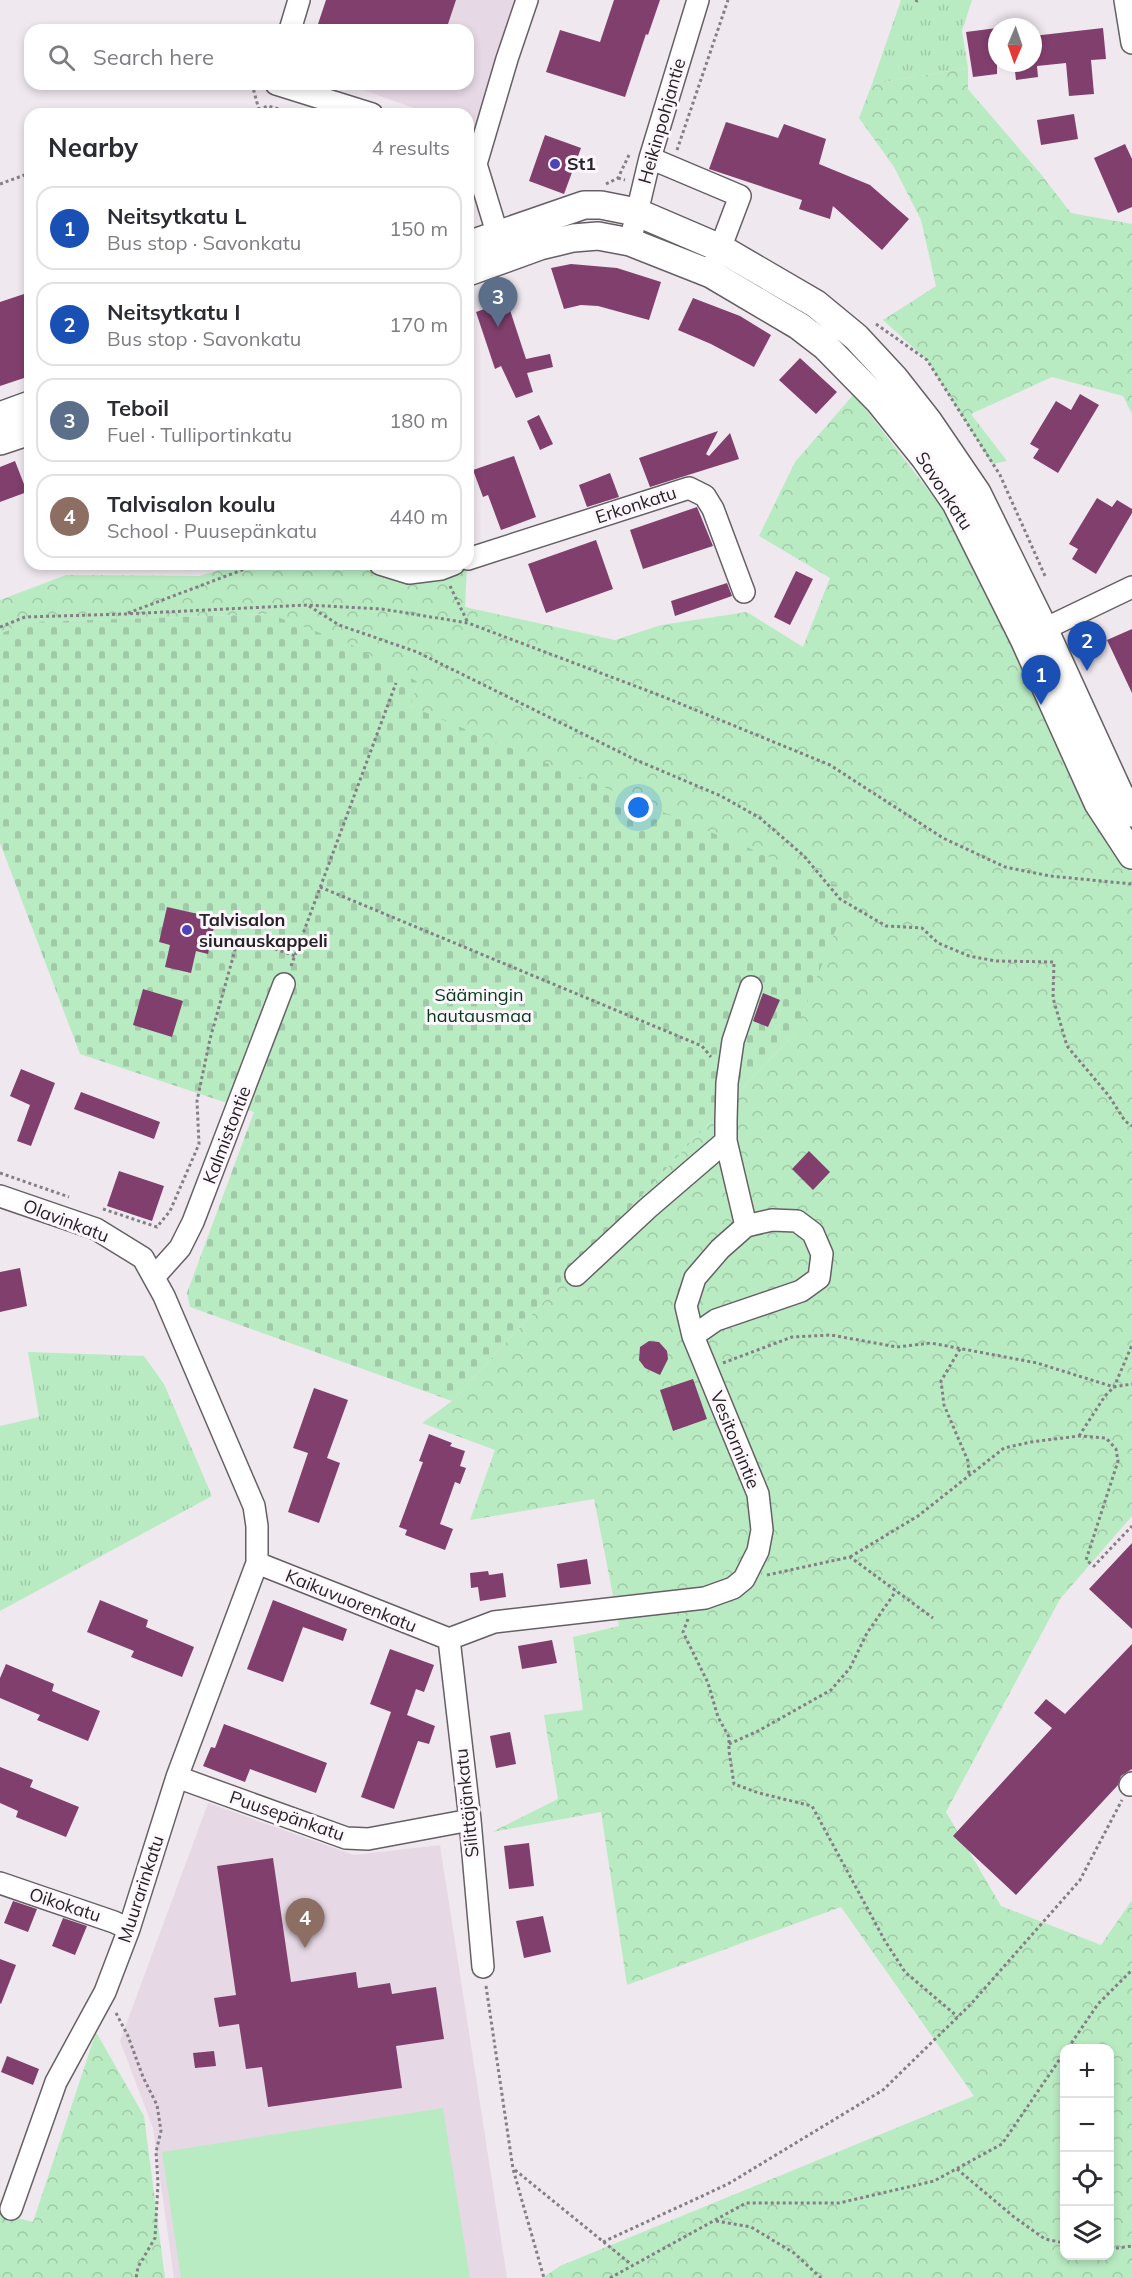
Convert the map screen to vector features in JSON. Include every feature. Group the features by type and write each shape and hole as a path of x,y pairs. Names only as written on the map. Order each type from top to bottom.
{"main road":[{"name":"Savonkatu","path":"501,246 584,205 601,205 636,212 720,248 816,304 856,337 895,379 928,421 977,493 1034,634"},
{"name":"Savonkatu","path":"501,246 540,246 573,238 598,236 630,242 711,274 799,326 825,346 879,401 925,458 956,503 1034,634 1120,799 1132,855"},
{"path":"474,244 501,246"},
{"path":"474,267 501,246"},
{"path":"0,416 24,407"},
{"path":"0,441 24,432"}],"street":[{"path":"292,24 299,0"},
{"path":"474,154 527,0"},
{"name":"Heikinpohjantie","path":"630,242 650,159 698,0"},
{"path":"1125,0 1132,43"},
{"path":"292,90 352,108"},
{"path":"650,159 740,196 711,274"},
{"path":"474,166 501,246"},
{"name":"Erkonkatu","path":"474,557 689,488 705,496 713,509 744,592"},
{"path":"399,570 409,573 425,570"},
{"path":"1034,634 1132,587"},
{"name":"Kalmistontie","path":"154,1277 180,1248 193,1222 284,984"},
{"path":"693,1336 716,1320 801,1291 819,1278 822,1254 813,1233 797,1221 772,1220 746,1226 726,1142 728,1077 733,1041 751,987"},
{"path":"576,1275 648,1208 726,1142"},
{"name":"Olavinkatu","path":"0,1196 96,1230 143,1258 154,1277"},
{"name":"Vesitornintie","path":"744,1580 758,1551 762,1530 758,1494 693,1336 686,1306 695,1278 720,1249 746,1226"},
{"path":"154,1277 254,1506 257,1526 257,1563"},
{"name":"Kaikuvuorenkatu","path":"257,1563 449,1640"},
{"name":"Muurarinkatu","path":"11,2209 56,2082 105,1992 129,1929 177,1777 257,1563"},
{"path":"449,1640 494,1622 694,1599 733,1588 744,1580"},
{"name":"Silittäjänkatu","path":"449,1640 470,1820 483,1967"},
{"name":"Puusepänkatu","path":"177,1777 346,1838 368,1839 470,1820"},
{"name":"Oikokatu","path":"0,1884 129,1929"}],"path":[{"path":"671,166 728,0"},
{"path":"254,90 258,108"},
{"path":"0,184 24,175"},
{"path":"125,614 242,570"},
{"path":"448,570 468,623"},
{"path":"308,605 339,625 417,652 636,760 721,796 760,818 804,856 840,899 886,926 922,928 938,943 969,956 996,961 1054,962 1053,998 1067,1046 1094,1077 1125,1121 1132,1126"},
{"path":"0,627 25,616 125,614 308,605 382,609 468,623 658,695 830,765 943,838 1005,867 1050,876 1132,884"},
{"path":"284,984 396,682"},
{"path":"320,888 702,1046 728,1077"},
{"path":"158,1227 170,1211 199,1144 197,1101 210,1039 239,936 295,956"},
{"path":"707,1370 792,1337 831,1335 897,1347 931,1343 1038,1363 1114,1387 1132,1384"},
{"path":"1079,1436 1105,1396 1114,1387 1132,1346"},
{"path":"960,1349 941,1382 944,1406 968,1461 969,1475"},
{"path":"744,1580 850,1557 918,1516 1004,1448 1031,1442 1079,1436 1106,1438 1116,1449 1118,1461 1086,1560 1094,1566 1132,1526"},
{"path":"850,1557 933,1618"},
{"path":"729,1744 758,1731 831,1690 850,1668 867,1633 896,1591"},
{"path":"694,1599 683,1632 708,1683 718,1717 729,1737 734,1784 759,1793 812,1806 885,1941 905,1972 958,2017"},
{"path":"603,2242 728,2184 883,2090 958,2017 1080,1880 1131,1784"},
{"path":"483,1967 513,2169 544,2278"},
{"path":"1071,2044 1098,2004 1132,1970"},
{"path":"105,1992 128,2036 143,2077 158,2105 160,2131 156,2152 158,2182 155,2238 138,2267 136,2278"},
{"path":"610,2278 746,2203 839,2203 933,2181 1002,2144 1060,2060"},
{"path":"513,2169 632,2265"},
{"path":"957,2169 1022,2223 1045,2239 1060,2242"},
{"path":"714,2221 751,2227 794,2253 821,2278"},
{"path":"1114,2248 1132,2246"}],"shaded area":[{"path":"326,0 527,0 476,164 474,108 414,108 363,90 474,90 474,24 318,24"},
{"path":"208,1803 354,1855 440,1845 507,2278 174,2278 153,2128 120,2041"}],"green space":[{"path":"901,0 972,0 962,31 968,68 872,84"},
{"path":"968,68 968,89 1071,213 1132,224 1132,414 1123,396 1052,377 971,414 1007,461 992,464 927,360 883,320 936,286 921,220 894,167 859,118 872,84"},
{"path":"854,394 952,521 997,607 1088,810 1132,872 1132,1516 1060,1599 946,1812 1001,1906 1101,1945 1132,1900 1132,2278 542,2278 560,2266 974,2096 841,1907 627,1985 601,1812 492,1832 558,1799 544,1715 583,1710 573,1637 619,1626 594,1499 470,1520 495,1450 422,1423 452,1401 676,1158 795,1033 410,705 418,682 269,614 26,622 0,634 0,600 66,575 199,576 220,570 467,570 465,607 615,640 661,625 747,612 803,647 830,578 759,536 795,462"},
{"name":"Säämingin hautausmaa","path":"269,614 350,644 418,682 410,706 851,891 795,1033 676,1158 452,1401 190,1307 187,1293 254,1112 80,1054 0,843 0,634 26,622"},
{"path":"28,1352 144,1356 164,1384 212,1496 0,1611 0,1426 39,1417"},
{"path":"96,2032 144,2116 165,2278 0,2278 0,2213 33,2222"},
{"path":"443,2108 470,2278 181,2278 162,2152"}],"building":[{"path":"326,0 456,0 448,24 318,24"},
{"path":"614,0 660,0 625,97 546,72 560,30 600,42"},
{"path":"1103,28 1106,59 1091,60 1094,94 1069,96 1066,63 1042,65 1042,35"},
{"path":"988,29 988,72 997,72 997,74 973,77 966,32"},
{"path":"1015,72 1038,72 1038,77 1016,80"},
{"path":"1074,114 1078,139 1041,145 1037,120"},
{"path":"726,122 778,138 784,124 826,139 819,164 870,185 909,219 882,250 833,206 830,219 799,209 802,200 709,169"},
{"name":"St1","path":"545,135 581,148 564,194 529,181"},
{"path":"1125,144 1132,159 1132,207 1118,213 1094,158"},
{"path":"571,264 617,268 661,282 649,320 598,306 581,305 564,309 551,268"},
{"path":"24,294 24,378 0,386 0,302"},
{"path":"693,298 740,316 771,335 754,367 711,344 678,330"},
{"path":"507,301 526,359 550,354 553,367 527,373 533,392 516,398 501,366 495,369 476,312"},
{"path":"800,358 837,392 816,414 779,380"},
{"path":"1080,394 1099,405 1058,473 1033,458 1039,449 1030,444 1056,401 1071,410"},
{"path":"539,415 553,444 540,450 527,421"},
{"path":"718,431 706,454 709,456 730,433 739,459 650,487 639,458"},
{"path":"514,456 536,517 501,530 488,495 483,497 474,470"},
{"path":"15,461 24,484 24,493 0,502 0,467"},
{"path":"610,473 619,497 587,507 579,485"},
{"path":"1097,498 1112,507 1117,500 1132,509 1132,513 1096,574 1072,559 1078,549 1069,544"},
{"path":"697,507 713,546 643,569 630,530"},
{"path":"596,540 613,589 546,613 528,564"},
{"path":"796,571 813,579 790,625 774,617"},
{"path":"727,583 732,596 675,616 671,601"},
{"path":"1132,629 1132,693 1107,640"},
{"name":"Talvisalon siunauskappeli","path":"167,907 216,918 208,954 196,951 191,973 165,967 170,945 159,942"},
{"path":"143,989 183,1001 172,1037 133,1025"},
{"path":"763,993 780,1000 768,1027 753,1021"},
{"path":"21,1069 55,1083 31,1146 17,1141 30,1105 10,1096"},
{"path":"81,1092 160,1122 154,1139 74,1109"},
{"path":"809,1151 830,1172 813,1190 792,1169"},
{"path":"119,1171 164,1186 152,1221 107,1206"},
{"path":"20,1268 27,1306 0,1312 0,1272"},
{"path":"649,1341 659,1342 667,1351 668,1359 660,1375 645,1368 639,1360 640,1347"},
{"path":"693,1379 707,1419 673,1431 660,1390"},
{"path":"314,1388 348,1400 327,1458 340,1463 319,1523 288,1512 308,1453 293,1448"},
{"path":"429,1434 452,1443 450,1446 465,1451 460,1466 466,1468 460,1484 455,1482 440,1524 453,1529 445,1550 405,1535 407,1530 399,1527 423,1462 419,1461"},
{"path":"1132,1543 1132,1629 1089,1589"},
{"path":"587,1559 591,1584 560,1588 557,1564"},
{"path":"488,1571 489,1575 503,1573 506,1597 480,1601 478,1587 471,1588 470,1573"},
{"path":"100,1600 148,1620 146,1627 194,1647 182,1677 131,1657 134,1651 87,1632"},
{"path":"273,1600 347,1629 343,1641 303,1627 283,1682 247,1669"},
{"path":"552,1640 557,1663 522,1669 518,1646"},
{"path":"1132,1644 1132,1769 1121,1776 1118,1785 1016,1895 953,1836 1052,1728 1034,1713 1046,1699 1065,1714"},
{"path":"390,1649 434,1665 424,1692 416,1689 407,1715 435,1726 429,1744 418,1741 394,1809 361,1797 391,1712 370,1704"},
{"path":"6,1664 54,1684 52,1691 100,1711 88,1741 37,1720 40,1715 0,1698 0,1678"},
{"path":"224,1724 327,1763 316,1793 250,1769 245,1782 203,1766 211,1747 215,1748"},
{"path":"510,1732 516,1764 496,1768 490,1736"},
{"path":"0,1767 33,1780 30,1787 79,1807 66,1837 16,1817 18,1811 0,1803"},
{"path":"529,1843 534,1886 509,1889 504,1846"},
{"path":"273,1858 291,1982 356,1972 358,1988 390,1983 392,1994 436,1987 444,2039 396,2046 402,2088 268,2107 262,2067 246,2069 239,2024 219,2027 214,1998 236,1995 217,1866"},
{"path":"13,1901 37,1909 28,1932 4,1923"},
{"path":"543,1916 551,1952 524,1958 516,1921"},
{"path":"63,1918 87,1926 75,1955 52,1946"},
{"path":"0,1959 16,1965 1,2004 0,2003"},
{"path":"214,2051 216,2066 195,2068 193,2053"},
{"path":"7,2056 39,2069 33,2085 1,2072"}],"place":[{"name":"St1","path":"555,164"},
{"name":"Teboil","path":"498,327"},
{"name":"Neitsytkatu I","path":"1087,671"},
{"name":"Neitsytkatu L","path":"1041,705"},
{"name":"Talvisalon siunauskappeli","path":"187,930"},
{"name":"Talvisalon koulu","path":"305,1948"}]}
